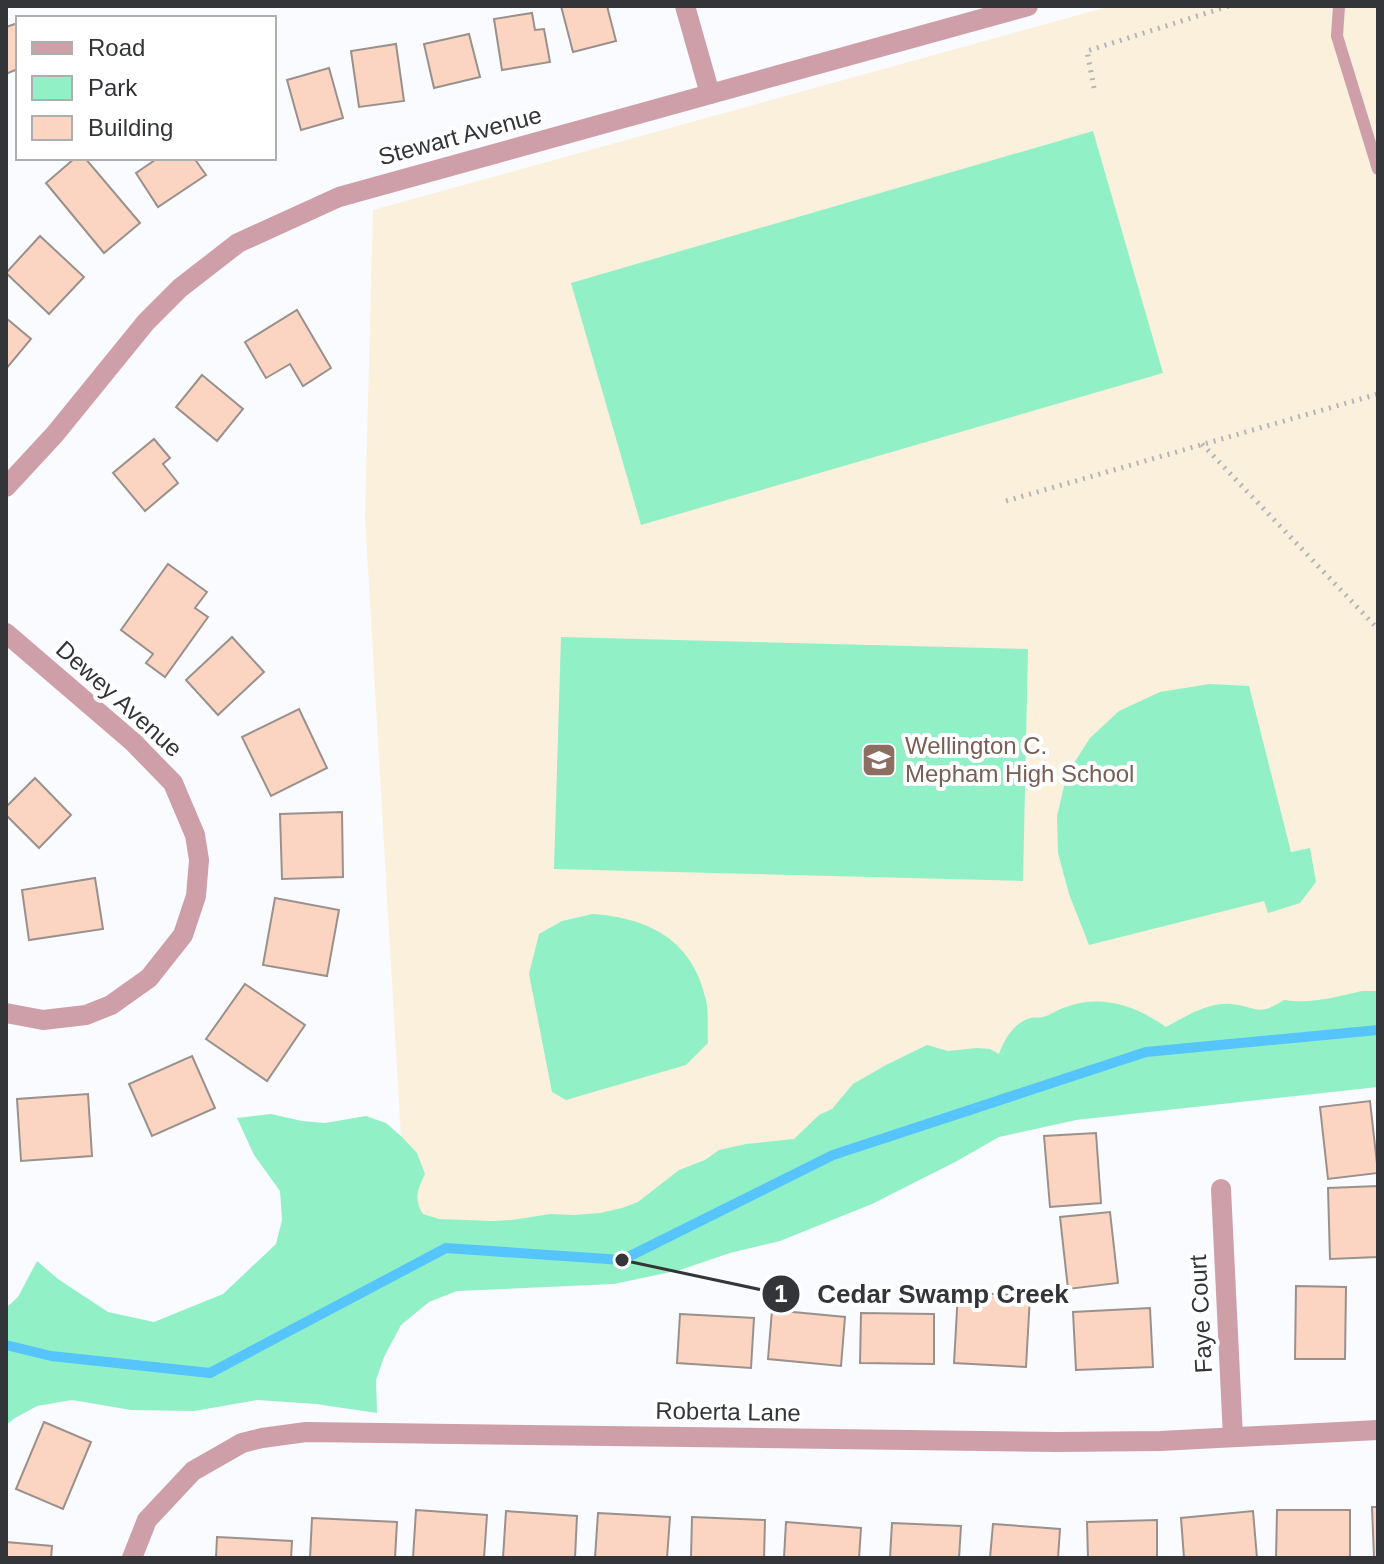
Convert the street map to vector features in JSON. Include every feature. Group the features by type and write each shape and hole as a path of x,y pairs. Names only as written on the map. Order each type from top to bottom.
{"street":[{"path":"685,6 710,94"},
{"name":"Stewart Avenue","path":"6,487 55,434 146,322 180,288 238,243 339,197 1028,6"},
{"name":"Dewey Avenue","path":"6,633 133,742 173,783 195,835 199,860 196,896 183,935 149,978 111,1005 86,1015 43,1020 6,1013"},
{"name":"Faye Court","path":"1221,1189 1233,1437"},
{"name":"Roberta Lane","path":"132,1558 147,1520 193,1471 242,1443 306,1432 1057,1442 1160,1441 1378,1430"}],"lane":[{"path":"1339,6 1337,36 1378,169"}],"path":[{"path":"1094,88 1087,51 1229,6"},
{"path":"1006,501 1378,394"},
{"path":"1202,444 1378,629"}],"shaded area":[{"name":"Wellington C. Mepham High School","path":"1111,6 1378,6 1378,1003 653,1229 410,1224 401,1137 365,517 373,210"}],"green space":[{"path":"1093,131 1163,373 641,525 571,283"},
{"path":"561,637 1028,649 1023,881 554,869"},
{"path":"1209,684 1249,686 1291,852 1310,848 1316,882 1300,903 1268,913 1264,901 1089,945 1069,894 1058,853 1057,816 1067,774 1090,738 1119,711 1160,692"},
{"path":"593,914 613,916 650,927 679,947 700,979 706,1000 708,1043 686,1065 566,1100 552,1092 529,974 539,934 562,921"},
{"path":"1362,991 1378,991 1378,1087 1076,1120 999,1137 872,1204 780,1241 730,1253 680,1270 614,1284 457,1291 429,1302 401,1325 376,1380 377,1413 257,1400 194,1411 131,1410 72,1400 37,1406 6,1425 6,1308 18,1297 37,1261 108,1312 154,1322 223,1294 276,1244 282,1220 280,1191 254,1155 237,1118 271,1114 325,1123 366,1116 386,1123 417,1153 425,1174 419,1189 418,1204 423,1214 439,1219 493,1221 550,1214 600,1213 638,1202 679,1170 705,1160 719,1150 794,1139 819,1115 832,1109 853,1084 927,1045 948,1051 990,1049 999,1054 1020,1023 1079,1003 1118,1004 1143,1013 1166,1027 1214,1005 1231,1004 1262,1010 1284,1000 1333,998"}],"building":[{"path":"561,6 607,6 616,41 573,52"},
{"path":"532,13 535,30 544,29 550,62 502,70 494,19"},
{"path":"16,24 16,72 6,74 6,27"},
{"path":"469,34 480,77 434,88 424,44"},
{"path":"396,44 404,101 359,107 351,51"},
{"path":"329,68 343,118 301,130 287,80"},
{"path":"73,160 87,160 140,223 104,253 46,183"},
{"path":"155,160 195,160 206,175 158,207 136,173"},
{"path":"40,236 84,277 49,314 6,273"},
{"path":"297,310 331,368 303,386 290,364 266,378 245,342"},
{"path":"6,318 31,339 6,369"},
{"path":"202,375 243,409 217,441 176,407"},
{"path":"154,439 170,458 163,464 178,483 145,511 113,473"},
{"path":"168,564 207,592 195,608 208,617 165,677 146,663 153,654 121,630"},
{"path":"232,637 264,672 218,715 186,680"},
{"path":"299,709 327,768 271,796 242,737"},
{"path":"35,778 71,815 39,848 6,815 6,807"},
{"path":"342,812 343,877 282,879 280,814"},
{"path":"95,878 103,929 29,940 22,890"},
{"path":"275,898 339,910 327,976 263,965"},
{"path":"245,984 305,1025 267,1081 206,1039"},
{"path":"192,1056 215,1108 152,1136 129,1084"},
{"path":"88,1094 92,1156 21,1161 17,1099"},
{"path":"1370,1101 1378,1173 1328,1179 1320,1107"},
{"path":"1096,1133 1101,1203 1050,1207 1044,1136"},
{"path":"1378,1186 1378,1257 1330,1259 1328,1188"},
{"path":"1110,1212 1118,1283 1068,1289 1060,1217"},
{"path":"1296,1286 1346,1287 1345,1359 1295,1359"},
{"path":"958,1292 1030,1296 1026,1367 954,1363"},
{"path":"1150,1308 1153,1367 1076,1370 1073,1312"},
{"path":"772,1310 845,1317 841,1366 768,1359"},
{"path":"861,1313 934,1314 934,1364 860,1363"},
{"path":"680,1314 754,1318 751,1368 677,1363"},
{"path":"44,1422 91,1442 63,1509 16,1489"},
{"path":"1372,1507 1378,1507 1378,1558 1374,1558"},
{"path":"416,1510 487,1515 484,1558 413,1558"},
{"path":"1277,1510 1350,1510 1350,1558 1276,1558"},
{"path":"506,1511 577,1516 575,1558 503,1558"},
{"path":"1253,1511 1257,1558 1184,1558 1181,1518"},
{"path":"598,1513 670,1517 667,1558 595,1558"},
{"path":"692,1517 765,1520 764,1558 691,1558"},
{"path":"312,1518 397,1522 395,1558 310,1558"},
{"path":"1157,1520 1157,1558 1088,1558 1087,1522"},
{"path":"786,1522 861,1528 859,1558 784,1558"},
{"path":"892,1523 961,1526 959,1558 890,1558"},
{"path":"993,1524 1060,1529 1058,1558 990,1558"},
{"path":"217,1537 292,1541 291,1558 216,1558"},
{"path":"6,1542 52,1546 51,1558 6,1558"}],"waterway":[{"path":"6,1345 51,1356 210,1373 446,1248 622,1260 833,1155 1146,1052 1378,1030"}],"place":[{"name":"Wellington C. Mepham High School","path":"879,760"},
{"name":"Cedar Swamp Creek","path":"622,1260"}]}
